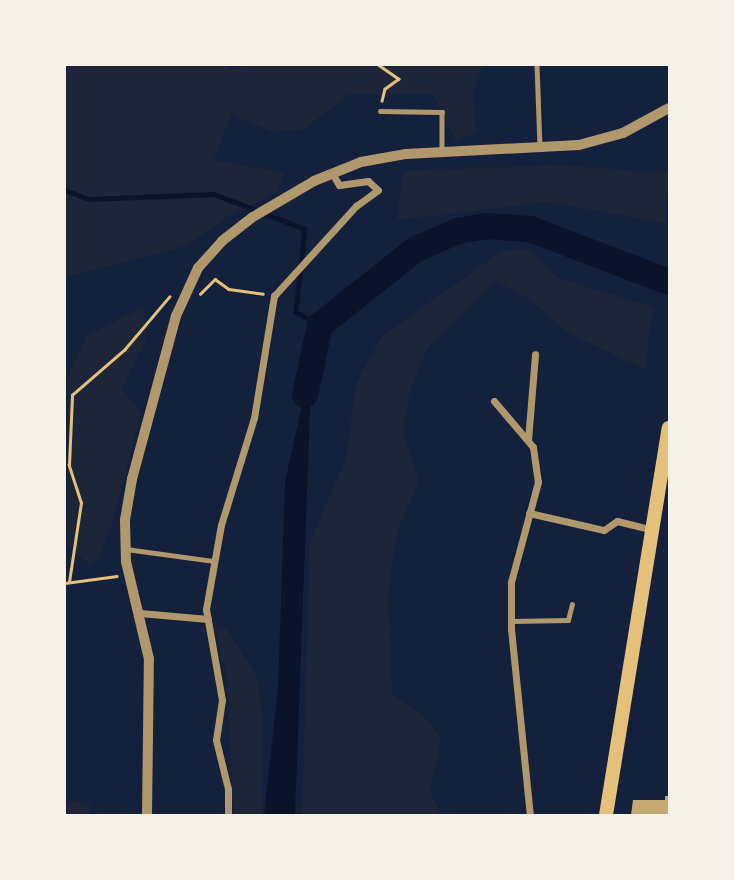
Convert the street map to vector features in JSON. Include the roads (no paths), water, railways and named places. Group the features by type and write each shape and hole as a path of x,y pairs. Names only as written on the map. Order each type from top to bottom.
{"main road":[{"path":"606,815 669,428"}],"street":[{"path":"147,815 149,659 125,549 132,479 181,300 198,268 233,232 332,173 378,157 599,141 669,108"},
{"path":"228,815 228,789 216,740 222,700 208,619 214,561 254,418 274,296 356,206 377,190 368,181 339,185 332,173"},
{"path":"528,441 535,354"},
{"path":"494,401 533,447 538,482 511,582 512,621 530,815"},
{"path":"530,513 604,530 617,521 652,531"},
{"path":"140,613 208,619"}],"lane":[{"path":"537,65 540,147"},
{"path":"380,111 442,112 442,152"},
{"path":"125,549 214,561"},
{"path":"512,621 568,620 572,604"}],"waterway":[{"path":"65,190 89,199 214,194 305,229 296,312 320,325"},
{"path":"305,395 320,325 416,249 458,231 486,226 530,229 669,282"}]}
